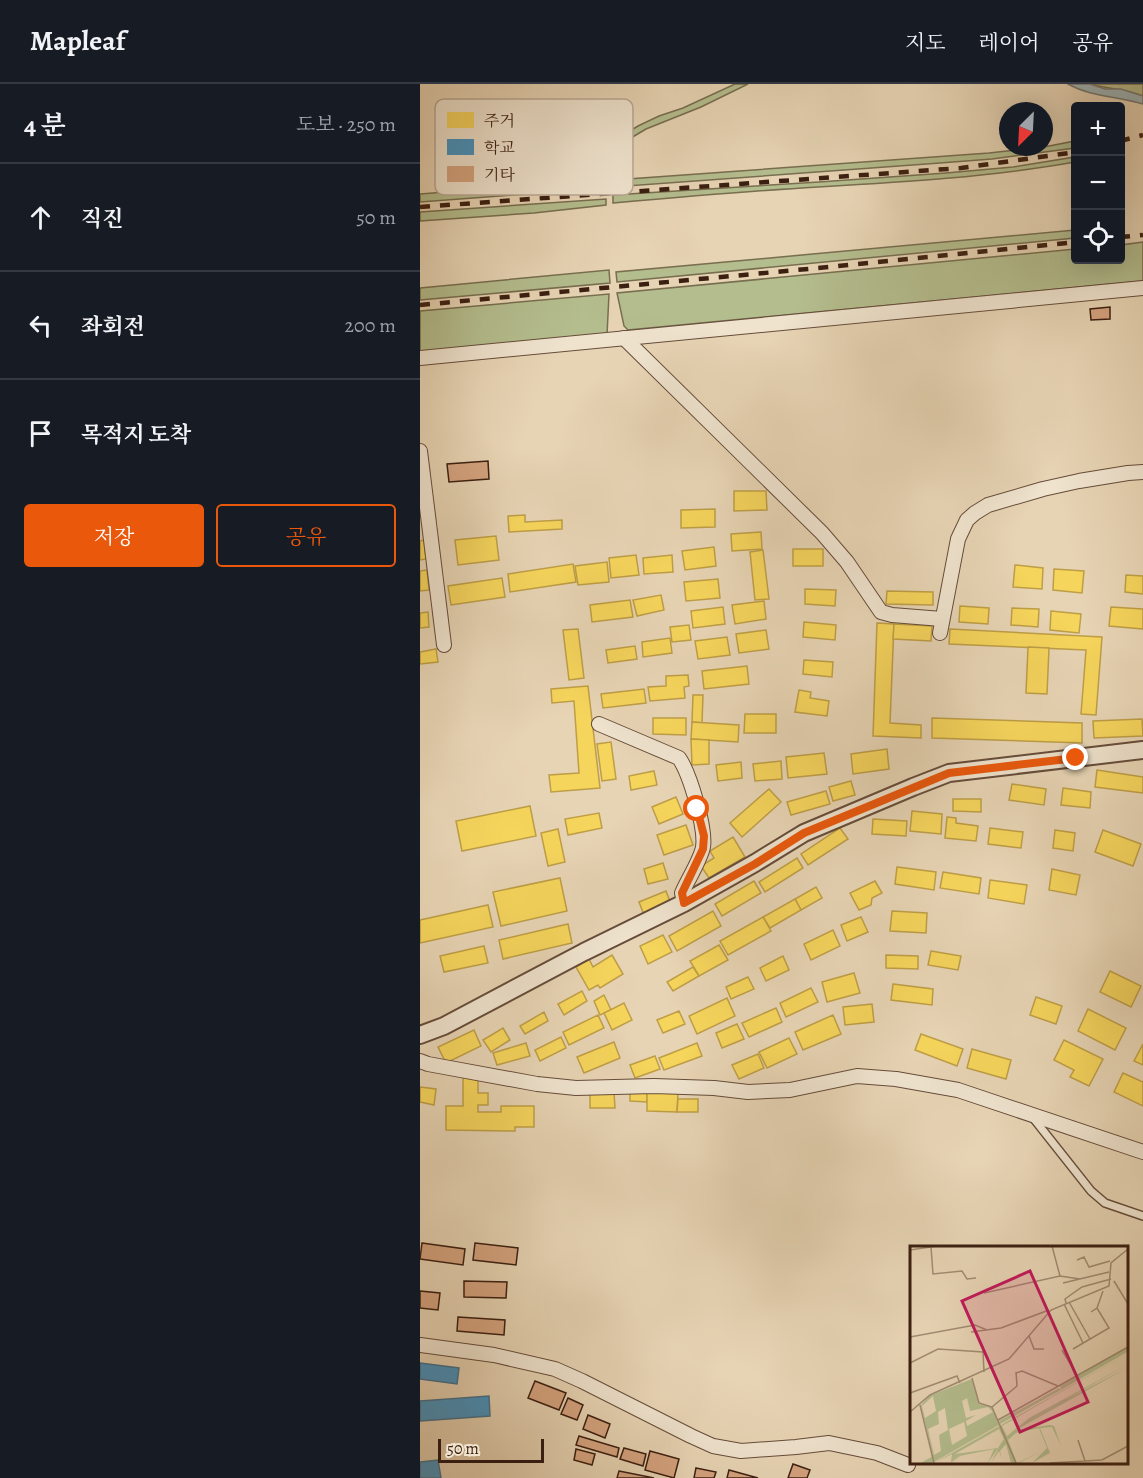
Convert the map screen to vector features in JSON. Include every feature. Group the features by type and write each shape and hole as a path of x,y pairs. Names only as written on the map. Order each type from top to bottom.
{"street":[{"path":"420,358 1143,288"},
{"path":"624,338 822,533 847,562 881,612 892,615 941,626 958,539 967,520 988,505 1089,479 1143,472"},
{"path":"420,452 444,645"},
{"path":"599,724 679,758 684,766 704,836 703,849 682,893 684,903"},
{"path":"420,1035 444,1026 584,952 684,903 755,864 804,833 949,773 1143,750"},
{"path":"420,1061 537,1084 576,1088 654,1086 714,1088 747,1092 790,1090 857,1076 886,1079 958,1090 1143,1152"},
{"path":"420,1345 494,1355 555,1369 713,1446 741,1451 829,1443 877,1453 908,1465"}],"lane":[{"path":"1032,1115 1091,1191 1105,1203 1143,1216"}],"green space":[{"path":"735,84 748,84 633,137 633,129 638,126"},
{"path":"1090,84 1143,84 1143,96 1130,92"},
{"path":"1071,142 1071,149 1053,151 1053,145"},
{"path":"999,152 999,156 1015,156 633,186 633,179"},
{"path":"1071,158 1071,163 979,175 613,203 613,195 1013,167"},
{"path":"435,193 435,195 514,195 420,202 420,194"},
{"path":"606,199 606,205 420,221 420,212"},
{"path":"1071,230 1071,238 617,282 616,272"},
{"path":"1143,242 1143,281 628,330 624,326 617,293 1071,249 1071,264 1125,264 1125,244"},
{"path":"609,270 610,283 420,300 420,288"},
{"path":"609,294 607,335 420,352 420,311"}],"water":[{"path":"1068,84 1090,84 1105,89 1121,89 1143,96 1143,104 1095,94"}],"building: 주거":[{"path":"734,491 766,491 767,510 734,511"},
{"path":"715,509 715,527 681,528 681,510"},
{"path":"525,515 525,522 562,520 562,529 509,532 508,516"},
{"path":"761,532 762,549 732,551 731,534"},
{"path":"496,536 499,560 458,565 455,540"},
{"path":"424,540 426,559 420,560 420,541"},
{"path":"714,547 716,566 685,570 682,551"},
{"path":"793,549 823,549 823,566 793,566"},
{"path":"763,550 769,599 755,600 750,552"},
{"path":"636,555 639,575 611,578 609,558"},
{"path":"672,555 673,572 644,574 643,558"},
{"path":"607,562 609,582 578,585 575,566"},
{"path":"573,564 576,582 510,592 508,574"},
{"path":"1015,565 1043,568 1042,589 1013,587"},
{"path":"1054,569 1084,571 1082,593 1053,590"},
{"path":"427,570 429,590 420,591 420,571"},
{"path":"1126,575 1143,576 1143,594 1125,592"},
{"path":"502,578 505,597 451,605 448,586"},
{"path":"718,579 720,598 686,601 684,582"},
{"path":"805,589 836,590 835,606 805,604"},
{"path":"887,591 933,592 933,605 886,604"},
{"path":"661,595 664,610 637,616 633,600"},
{"path":"630,600 633,617 592,622 590,605"},
{"path":"764,601 766,619 735,624 732,605"},
{"path":"960,606 989,608 988,624 959,622"},
{"path":"723,607 725,624 693,628 691,611"},
{"path":"1111,607 1143,609 1143,629 1109,626"},
{"path":"1012,608 1039,609 1038,627 1011,625"},
{"path":"1051,611 1081,614 1079,633 1050,630"},
{"path":"428,612 429,627 420,628 420,613"},
{"path":"804,622 836,625 835,640 803,637"},
{"path":"877,623 894,624 890,723 921,725 921,738 873,736"},
{"path":"894,624 932,626 931,641 893,639"},
{"path":"689,625 691,640 672,642 670,627"},
{"path":"578,629 584,678 569,680 563,630"},
{"path":"950,629 1102,637 1096,715 1081,714 1086,650 949,644"},
{"path":"766,630 769,649 739,653 736,634"},
{"path":"727,637 730,655 698,659 695,641"},
{"path":"670,638 672,653 643,657 642,642"},
{"path":"635,646 637,659 608,663 606,650"},
{"path":"1028,647 1049,648 1047,694 1026,693"},
{"path":"436,649 438,662 420,664 420,652"},
{"path":"804,660 833,662 832,677 803,674"},
{"path":"747,666 749,684 704,689 702,671"},
{"path":"688,675 689,686 684,687 685,698 650,701 648,687 666,686 666,676"},
{"path":"588,686 600,788 551,792 549,775 579,773 574,701 552,703 551,689"},
{"path":"644,689 646,703 603,708 601,694"},
{"path":"799,690 811,692 810,698 829,701 827,716 795,712"},
{"path":"693,695 703,695 702,723 692,722"},
{"path":"745,714 776,714 776,733 744,733"},
{"path":"653,718 686,718 686,735 653,734"},
{"path":"932,718 1082,723 1082,743 932,738"},
{"path":"1142,719 1143,736 1094,738 1093,721"},
{"path":"692,722 739,725 738,742 691,739"},
{"path":"691,739 709,740 709,764 692,765"},
{"path":"611,742 616,779 602,781 597,744"},
{"path":"887,749 889,769 853,774 851,754"},
{"path":"824,753 827,774 788,778 786,757"},
{"path":"781,761 782,779 755,781 753,764"},
{"path":"741,762 742,778 718,781 716,765"},
{"path":"1097,770 1143,777 1143,793 1095,787"},
{"path":"654,771 657,785 631,790 629,776"},
{"path":"851,781 855,795 833,801 829,787"},
{"path":"1012,784 1046,789 1044,805 1009,800"},
{"path":"1063,788 1091,792 1090,808 1061,805"},
{"path":"769,789 781,802 742,837 730,823"},
{"path":"826,791 830,804 791,815 787,802"},
{"path":"676,797 683,814 659,824 652,807"},
{"path":"953,799 981,799 981,812 953,811"},
{"path":"530,806 536,836 462,851 456,821"},
{"path":"912,811 942,814 941,834 910,831"},
{"path":"599,813 602,828 568,835 565,819"},
{"path":"947,817 956,818 956,823 978,826 976,841 945,838"},
{"path":"873,819 907,821 906,836 872,834"},
{"path":"686,825 693,845 664,855 657,835"},
{"path":"840,828 848,839 808,865 801,854"},
{"path":"990,828 1023,832 1021,848 988,844"},
{"path":"558,829 565,862 548,866 541,833"},
{"path":"1055,830 1075,833 1073,851 1053,848"},
{"path":"1103,830 1141,844 1133,866 1095,852"},
{"path":"733,837 745,857 709,878 701,866 714,858 710,851"},
{"path":"797,858 803,868 765,892 759,882"},
{"path":"663,863 668,879 648,884 644,869"},
{"path":"897,867 936,872 934,890 895,884"},
{"path":"1052,869 1080,875 1076,895 1049,890"},
{"path":"943,872 981,878 979,894 940,888"},
{"path":"560,878 567,911 501,926 493,892"},
{"path":"990,880 1027,885 1024,904 988,898"},
{"path":"754,881 761,893 722,916 715,904"},
{"path":"875,881 882,893 872,898 871,905 859,910 850,893"},
{"path":"816,887 822,898 801,910 795,899"},
{"path":"666,891 671,904 644,915 639,902"},
{"path":"795,899 801,910 770,928 763,917"},
{"path":"488,905 493,927 420,943 420,920"},
{"path":"713,911 721,926 677,951 669,936"},
{"path":"892,911 927,913 926,933 890,931"},
{"path":"763,917 771,931 728,955 720,941"},
{"path":"861,917 868,932 847,941 841,925"},
{"path":"568,924 572,943 503,959 499,940"},
{"path":"833,930 840,946 811,960 804,944"},
{"path":"663,935 672,952 648,964 640,946"},
{"path":"719,945 728,960 699,976 690,961"},
{"path":"484,946 488,963 444,972 440,956"},
{"path":"931,951 961,956 958,970 928,965"},
{"path":"612,955 623,974 600,988 598,985 589,990 576,967 589,959 593,967"},
{"path":"886,955 918,956 918,969 886,968"},
{"path":"783,956 789,970 766,981 760,968"},
{"path":"693,967 699,976 673,991 667,982"},
{"path":"1110,971 1141,986 1131,1007 1100,992"},
{"path":"854,973 860,993 827,1002 822,982"},
{"path":"748,977 754,989 731,999 726,987"},
{"path":"893,984 933,989 932,1005 891,1000"},
{"path":"811,988 818,1002 786,1017 780,1003"},
{"path":"582,991 587,1001 564,1015 558,1004"},
{"path":"604,995 611,1010 600,1015 594,1001"},
{"path":"1036,997 1062,1006 1056,1024 1030,1015"},
{"path":"727,998 735,1016 697,1034 689,1016"},
{"path":"624,1003 632,1020 612,1030 604,1013"},
{"path":"872,1004 874,1022 845,1025 843,1007"},
{"path":"776,1008 782,1022 749,1037 742,1023"},
{"path":"1088,1009 1126,1028 1115,1050 1078,1031"},
{"path":"679,1011 685,1024 663,1033 657,1020"},
{"path":"544,1012 548,1021 525,1034 520,1026"},
{"path":"598,1015 604,1028 569,1045 563,1032"},
{"path":"833,1015 841,1034 803,1050 795,1032"},
{"path":"737,1024 744,1039 722,1048 716,1033"},
{"path":"503,1028 510,1040 491,1052 483,1040"},
{"path":"474,1030 481,1046 446,1063 438,1047"},
{"path":"921,1034 963,1049 957,1066 915,1050"},
{"path":"561,1037 566,1048 540,1061 535,1050"},
{"path":"789,1038 797,1054 767,1068 759,1052"},
{"path":"1064,1040 1103,1059 1089,1086 1070,1077 1074,1070 1054,1060"},
{"path":"614,1042 620,1058 584,1073 577,1057"},
{"path":"526,1043 530,1056 497,1065 493,1053"},
{"path":"697,1043 702,1056 664,1070 659,1058"},
{"path":"1143,1044 1143,1065 1134,1061"},
{"path":"972,1049 1011,1060 1006,1079 967,1068"},
{"path":"758,1054 764,1068 739,1079 732,1065"},
{"path":"655,1056 660,1069 635,1078 630,1065"},
{"path":"1123,1073 1143,1082 1143,1106 1114,1092"},
{"path":"463,1074 478,1074 478,1093 488,1093 488,1105 478,1105 478,1112 501,1112 501,1106 534,1106 534,1127 515,1127 515,1131 446,1130 446,1106 463,1106"},
{"path":"420,1087 436,1089 434,1105 420,1102"},
{"path":"630,1091 647,1092 647,1102 630,1101"},
{"path":"590,1092 614,1092 615,1108 590,1108"},
{"path":"647,1092 678,1092 677,1112 647,1111"},
{"path":"678,1099 698,1099 698,1112 677,1112"}],"building: 학교":[{"path":"420,1363 459,1368 457,1384 420,1379"},
{"path":"489,1396 490,1416 420,1421 420,1401"},
{"path":"438,1460 441,1478 420,1478 420,1462"}],"building: 기타":[{"path":"1110,307 1110,319 1091,320 1090,309"},
{"path":"488,461 489,479 449,482 447,464"},
{"path":"422,1243 465,1249 463,1265 420,1259"},
{"path":"475,1243 518,1248 516,1265 473,1260"},
{"path":"464,1281 507,1282 506,1298 464,1297"},
{"path":"420,1291 440,1293 438,1310 420,1308"},
{"path":"458,1317 505,1320 504,1335 457,1331"},
{"path":"535,1381 566,1393 559,1410 528,1398"},
{"path":"568,1398 583,1405 577,1420 561,1414"},
{"path":"588,1415 610,1424 605,1438 583,1429"},
{"path":"579,1436 619,1448 617,1457 576,1445"},
{"path":"624,1448 646,1454 643,1466 620,1459"},
{"path":"576,1449 595,1454 592,1465 574,1460"},
{"path":"650,1451 679,1459 674,1478 645,1470"},
{"path":"793,1464 810,1470 807,1478 788,1478"},
{"path":"696,1468 716,1472 714,1478 694,1478"},
{"path":"729,1470 758,1478 727,1478"},
{"path":"619,1471 654,1478 617,1478"}],"railway":[{"path":"1125,140 1143,135"},
{"path":"633,192 961,168 1071,153"},
{"path":"420,207 586,195"},
{"path":"1125,237 1143,235"},
{"path":"420,305 1071,243"}],"route":[{"path":"697,809 704,836 703,849 682,893 684,903 755,864 804,833 949,773 1076,758"}]}
